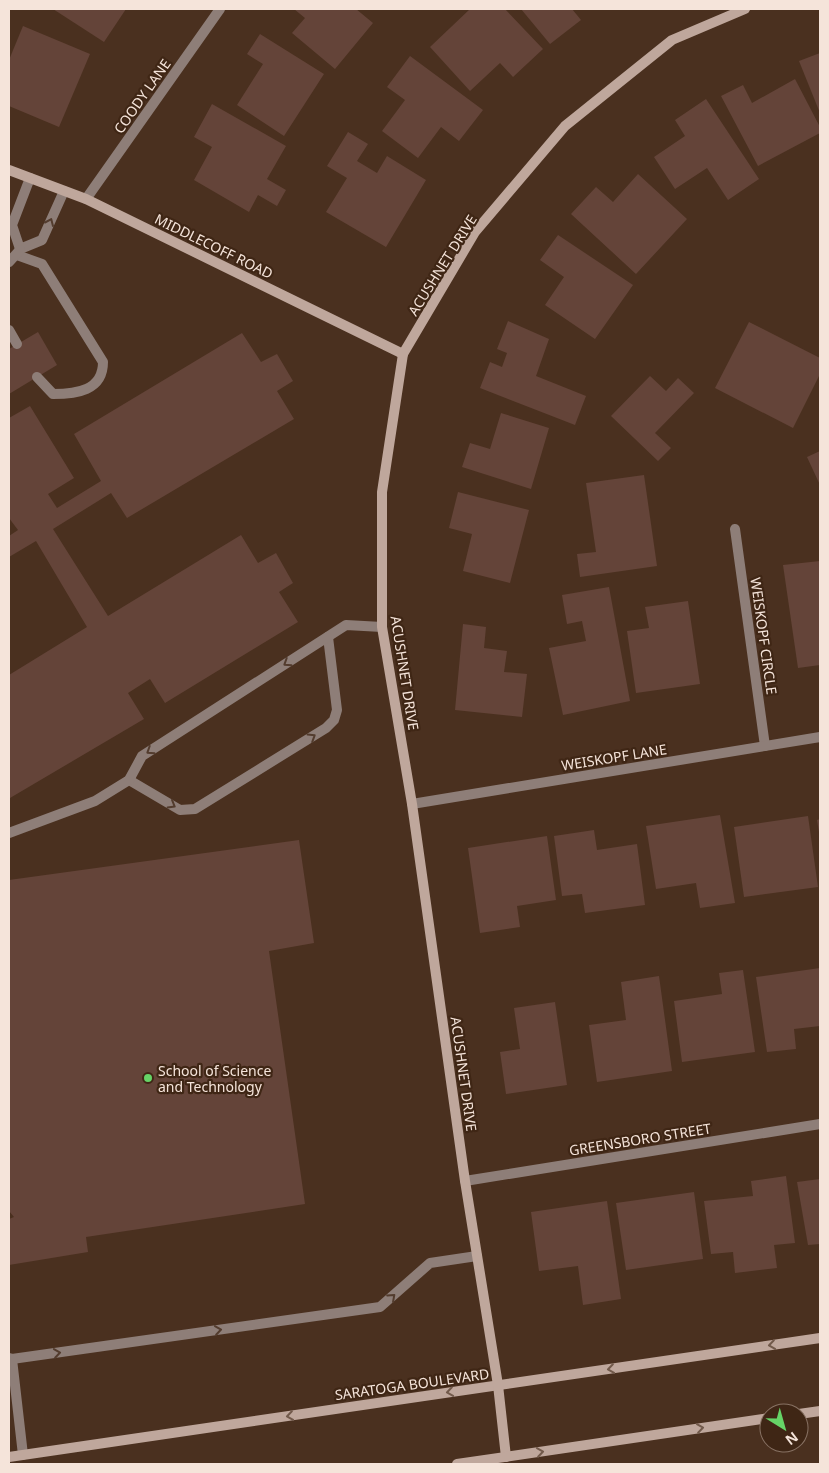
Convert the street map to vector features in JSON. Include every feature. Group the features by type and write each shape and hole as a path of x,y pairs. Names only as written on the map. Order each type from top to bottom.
{"street":[{"name":"COODY LANE","path":"86,199 220,9"},
{"name":"ACUSHNET DRIVE","path":"506,1457 498,1385 465,1181 412,804 382,627 382,492 403,354 475,232 565,126 672,40 745,9"},
{"name":"MIDDLECOFF ROAD","path":"9,170 86,199 403,354"},
{"path":"30,178 12,225 19,252 42,264 103,362 103,373 96,382 76,394 53,394 37,377"},
{"path":"9,262 19,252 42,240 64,191"},
{"path":"9,330 17,344"},
{"name":"WEISKOPF CIRCLE","path":"735,529 765,746"},
{"path":"9,832 95,801 129,780 142,756 346,626 382,627"},
{"path":"129,780 180,810 195,809 326,728 334,720 337,710 328,637"},
{"name":"WEISKOPF LANE","path":"412,804 820,737"},
{"name":"GREENSBORO STREET","path":"465,1181 820,1124"},
{"path":"23,1455 10,1358 380,1307 430,1263 477,1256"},
{"name":"SARATOGA BOULEVARD","path":"9,1458 820,1338"},
{"path":"457,1464 759,1419"}],"building":[{"path":"53,9 126,9 104,42"},
{"path":"294,9 356,9 373,23 335,69 292,33 305,18"},
{"path":"470,9 505,9 543,49 513,77 500,63 470,91 430,47"},
{"path":"521,9 572,9 581,20 550,44"},
{"path":"23,26 90,54 59,127 9,106 9,60"},
{"path":"260,34 324,74 284,136 237,105 263,64 247,54"},
{"path":"820,53 820,113 799,61"},
{"path":"410,56 483,110 459,141 441,127 418,158 382,131 405,100 387,87"},
{"path":"795,79 820,127 820,133 758,166 721,96 743,85 752,103"},
{"path":"706,99 759,179 728,200 707,168 675,189 654,157 685,136 675,120"},
{"path":"212,104 286,146 267,179 286,190 277,206 258,195 249,212 194,180 212,147 194,137"},
{"path":"348,132 368,144 357,161 377,173 387,156 426,180 386,247 326,212 347,178 327,166"},
{"path":"638,174 687,219 636,274 571,214 596,187 613,202"},
{"path":"558,235 633,285 595,339 545,305 564,277 540,260"},
{"path":"508,321 549,339 536,376 586,396 575,425 480,388 490,362 502,367 507,353 497,349"},
{"path":"749,322 820,358 820,374 793,428 715,388"},
{"path":"38,332 57,365 9,394 9,349"},
{"path":"242,333 261,362 277,354 293,381 277,391 294,419 127,518 111,493 53,529 108,616 241,535 258,563 276,553 293,583 279,592 298,622 165,703 150,679 128,693 144,719 10,798 9,675 87,627 36,541 9,557 9,536 18,530 9,518 9,418 30,406 74,478 48,494 57,508 101,481 74,434"},
{"path":"650,376 666,391 678,378 694,393 655,433 671,448 658,461 611,416"},
{"path":"501,413 549,428 531,489 462,467 470,443 490,449"},
{"path":"820,451 820,485 807,457"},
{"path":"644,475 657,566 580,577 577,554 596,552 586,483"},
{"path":"458,492 529,510 510,583 463,571 472,534 449,528"},
{"path":"820,561 820,665 798,668 783,565"},
{"path":"609,587 630,701 563,715 549,648 586,641 582,621 567,624 562,595"},
{"path":"688,601 700,684 636,693 627,631 649,628 645,607"},
{"path":"463,624 486,627 484,648 507,651 504,672 527,674 522,717 455,710"},
{"path":"720,815 735,903 700,908 696,883 656,889 646,826"},
{"path":"808,816 818,887 744,897 734,827"},
{"path":"820,819 820,832 819,832 817,820"},
{"path":"594,830 597,850 637,844 645,905 585,913 582,894 562,896 554,836"},
{"path":"547,836 556,900 517,906 520,927 480,933 468,848"},
{"name":"School of Science and Technology","path":"299,840 314,943 269,951 305,1204 86,1237 88,1252 9,1265 9,1219 14,1217 9,1211 9,880"},
{"path":"820,968 820,1026 794,1029 796,1049 767,1052 756,977"},
{"path":"743,970 755,1052 682,1062 674,1001 722,994 719,973"},
{"path":"659,976 672,1071 597,1082 589,1025 626,1020 621,982"},
{"path":"555,1002 567,1085 506,1094 500,1052 520,1049 514,1008"},
{"path":"786,1176 795,1243 774,1245 777,1268 735,1273 733,1252 711,1254 704,1201 753,1196 751,1181"},
{"path":"820,1179 820,1244 808,1245 797,1182"},
{"path":"694,1192 703,1259 626,1270 616,1203"},
{"path":"607,1201 621,1299 583,1305 578,1266 539,1271 531,1212"}],"place":[{"name":"School of Science and Technology","path":"148,1078"}]}
